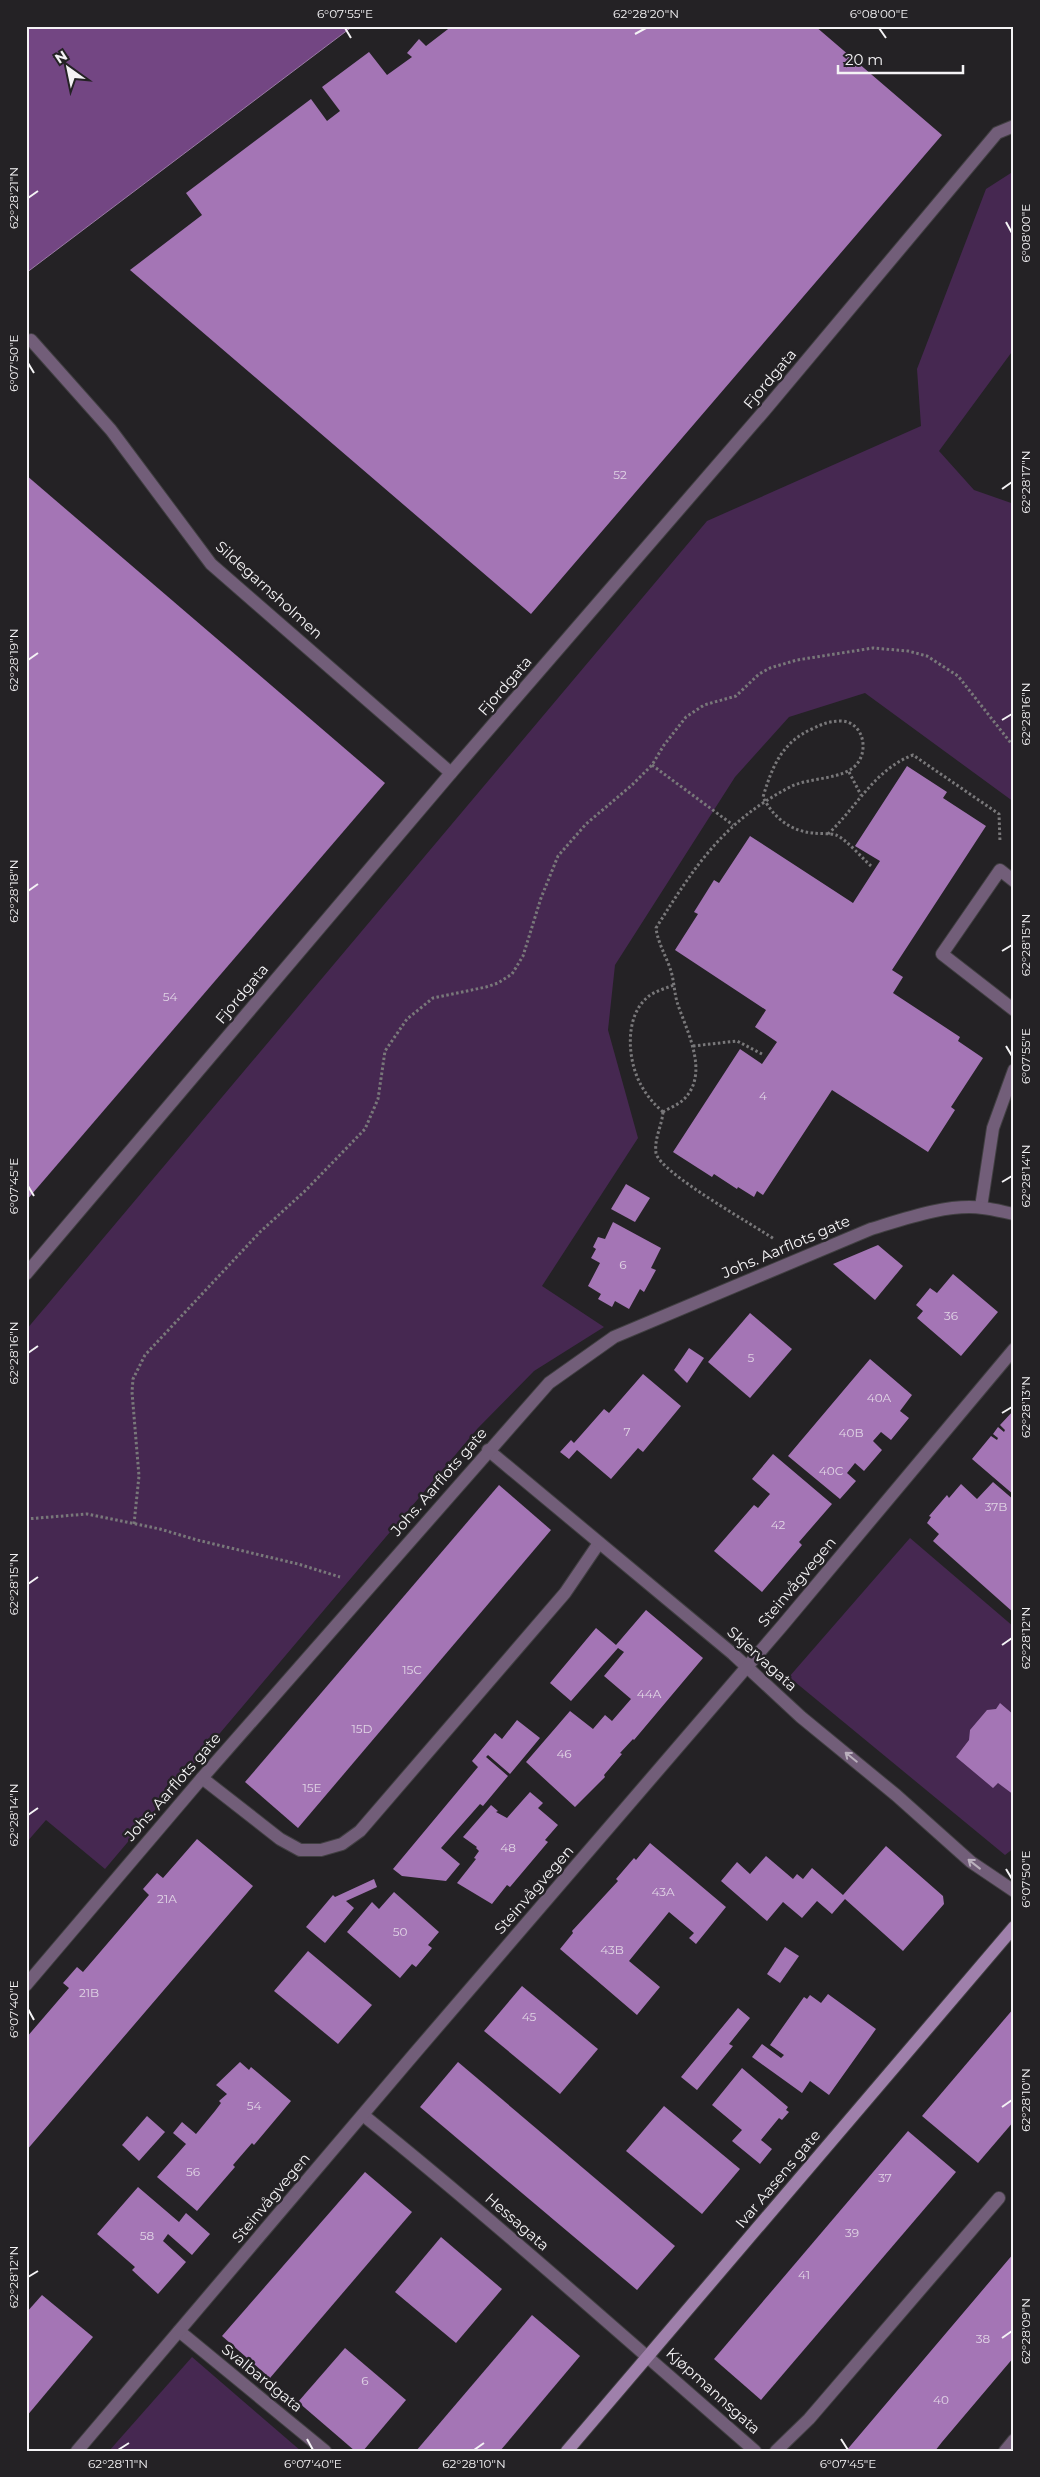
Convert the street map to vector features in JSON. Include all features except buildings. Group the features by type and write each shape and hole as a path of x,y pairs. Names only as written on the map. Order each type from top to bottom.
{"main road":[{"name":"Ivar Aasens gate","path":"567,2451 1014,1927"}],"street":[{"name":"Fjordgata","path":"26,1274 451,773 765,410 997,133 1014,126"},
{"name":"Sildegarnsholmen","path":"31,340 111,430 211,564 451,773"},
{"path":"1014,881 1000,870 942,954 1014,1010"},
{"path":"981,1207 994,1128 1014,1070"},
{"name":"Johs. Aarflots gate","path":"26,1985 202,1778 488,1450 549,1383 614,1338 871,1229 945,1210 981,1207 1014,1214"},
{"name":"Steinvågvegen","path":"77,2451 747,1666 1014,1349"},
{"name":"Skjervagata","path":"488,1450 733,1654 801,1717 896,1795 971,1862 1014,1891"},
{"path":"202,1778 280,1839 300,1850 321,1850 342,1844 360,1831 558,1600 599,1543"},
{"name":"Hessagata","path":"363,2115 425,2164 649,2356"},
{"path":"776,2451 809,2419 1000,2198"},
{"name":"Svalbardgata","path":"179,2331 325,2451"},
{"name":"Kjøpmannsgata","path":"649,2356 755,2451"},
{"path":"1004,2451 1014,2440"}],"path":[{"path":"134,1524 139,1476 132,1392 133,1379 145,1355 260,1232 306,1190 365,1129 378,1099 381,1064 385,1051 406,1019 432,998 486,987 498,983 512,974 523,956 541,898 558,856 586,824 632,785 652,765 664,745 686,717 704,705 736,696 759,674 770,668 797,660 873,648 908,651 927,656 958,676 1014,747"},
{"path":"798,1259 782,1244 700,1192 665,1166 656,1154 657,1135 663,1112 683,1100 690,1090 695,1067 692,1046 671,970 657,938 656,928 711,847 733,825 765,801 792,786 849,772 858,763 863,752 864,740 861,734 856,728 843,721 826,723 805,732 786,747 772,767 763,797 765,801 774,816 785,824 806,833 837,835 871,866"},
{"path":"828,834 842,821 861,796 890,767 913,756 999,814"},
{"path":"652,765 733,825"},
{"path":"849,772 861,796"},
{"path":"663,1112 650,1100 640,1084 632,1059 630,1041 633,1021 644,1000 651,994 674,985"},
{"path":"692,1046 737,1041 762,1054"},
{"path":"26,1519 87,1514 134,1524 298,1564 341,1578 364,1592"}],"shaded area":[{"path":"26,26 353,26 26,273"},
{"path":"1014,171 1014,349 939,451 974,490 1014,504 1014,802 865,693 789,717 735,777 615,965 608,1030 638,1138 542,1286 604,1327 534,1371 478,1428 105,1869 46,1820 26,1843 26,1330 707,521 921,426 917,369 986,189"},
{"path":"910,1538 1014,1627 1014,1848 1005,1855 789,1677"},
{"path":"192,2357 301,2451 109,2451"}]}
